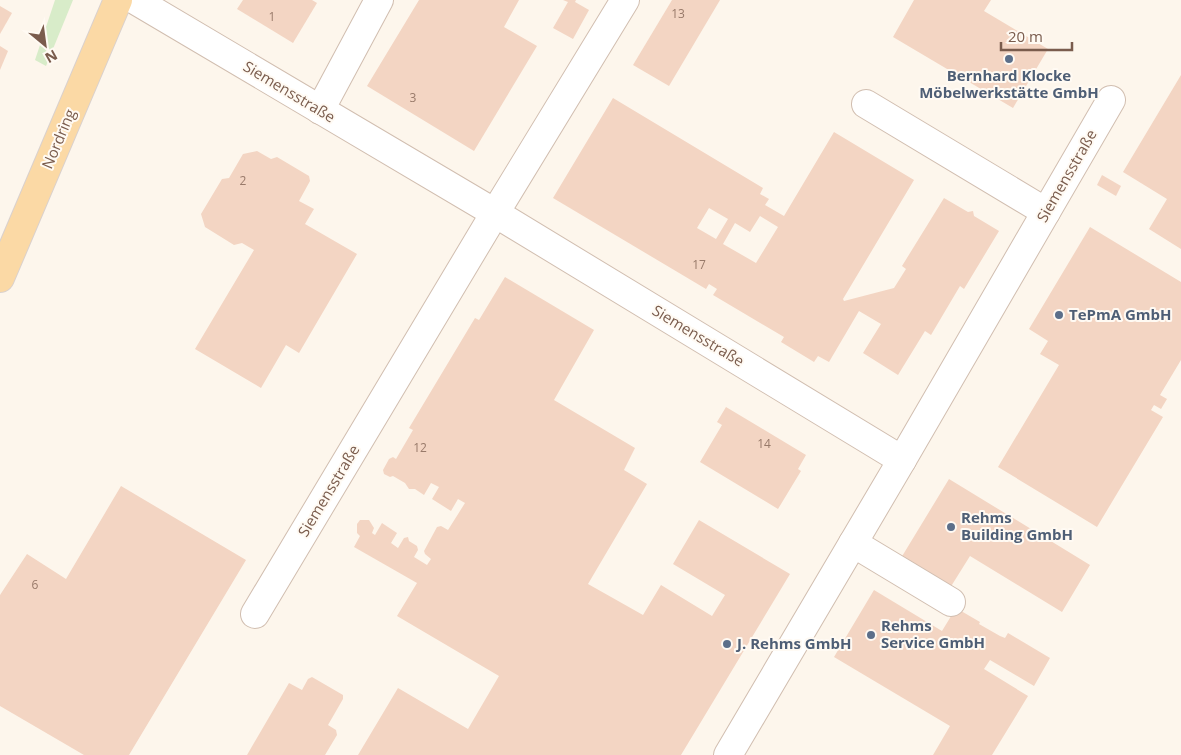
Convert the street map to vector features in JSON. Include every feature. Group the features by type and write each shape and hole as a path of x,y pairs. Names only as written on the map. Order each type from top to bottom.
{"main road":[{"name":"Nordring","path":"0,278 118,0"}],"street":[{"name":"Siemensstraße","path":"135,0 495,213 902,460"},
{"path":"320,110 380,0"},
{"name":"Siemensstraße","path":"255,614 625,0"},
{"name":"Siemensstraße","path":"728,755 1111,100"},
{"path":"866,104 1046,212"},
{"path":"853,543 950,602"}],"green space":[{"path":"55,0 73,0 46,66 35,60"}],"building":[{"path":"243,0 312,0 317,3 293,43 237,9"},
{"path":"419,0 519,0 504,27 537,46 474,151 367,86"},
{"path":"563,0 576,0 575,2 589,10 573,39 553,28 568,2"},
{"path":"672,0 720,0 669,86 633,65"},
{"path":"914,0 991,0 984,11 1048,49 1013,108 893,37"},
{"path":"0,6 12,13 0,34"},
{"path":"0,46 8,51 0,70"},
{"path":"1181,75 1181,249 1149,229 1167,199 1123,172"},
{"path":"613,98 763,188 760,194 769,199 765,205 784,216 834,132 914,180 843,299 844,301 894,288 906,269 902,266 944,198 968,212 973,211 974,216 999,231 964,289 960,286 931,335 925,331 898,375 863,353 881,324 859,311 829,362 818,356 814,362 781,342 784,337 713,295 717,289 709,284 706,289 553,198","holes":["709,208 728,219 716,239 697,228","760,216 778,227 756,263 723,244 735,223 750,232"]},
{"path":"257,151 271,159 277,157 309,176 310,181 299,201 314,209 305,224 357,254 299,353 286,345 261,388 195,349 254,250 242,243 234,245 205,227 201,214 222,179 229,178 243,154"},
{"path":"1102,175 1121,186 1116,196 1097,185"},
{"path":"1090,227 1181,282 1181,360 1160,395 1167,399 1161,409 1154,405 1151,410 1163,417 1097,527 998,467 1059,365 1040,354 1048,341 1029,329"},
{"path":"505,277 594,330 554,400 635,448 624,470 647,484 588,584 643,615 661,585 712,616 725,595 673,564 699,520 790,574 681,755 358,755 398,688 468,729 499,676 397,616 417,583 354,547 360,536 357,533 357,524 360,520 369,520 374,528 372,533 375,535 382,523 397,533 391,543 398,548 404,538 408,537 409,541 417,546 418,550 414,557 427,565 431,559 424,551 437,527 441,526 448,530 465,503 458,499 451,511 432,499 439,487 431,483 424,495 415,489 409,489 405,483 393,476 390,477 384,474 383,470 389,459 393,457 396,459 413,430 409,428 475,318 479,320"},
{"path":"726,407 806,455 798,469 801,471 778,509 700,462 722,425 717,422"},
{"path":"949,479 1090,565 1062,612 970,556 950,588 901,558"},
{"path":"121,486 246,560 129,755 84,755 0,706 0,595 27,554 66,579"},
{"path":"874,590 942,631 956,608 1000,636 1005,638 1008,633 1050,658 1034,686 990,660 984,669 1028,696 992,755 933,755 950,726 834,657"},
{"path":"312,677 343,695 343,699 328,725 336,730 337,735 325,755 247,755 289,683 302,690 308,679"}],"place":[{"name":"Bernhard Klocke Möbelwerkstätte GmbH","path":"1009,59"},
{"name":"TePmA GmbH","path":"1059,315"},
{"name":"Rehms Building GmbH","path":"951,527"},
{"name":"Rehms Service GmbH","path":"871,635"},
{"name":"J. Rehms GmbH","path":"727,644"}]}
